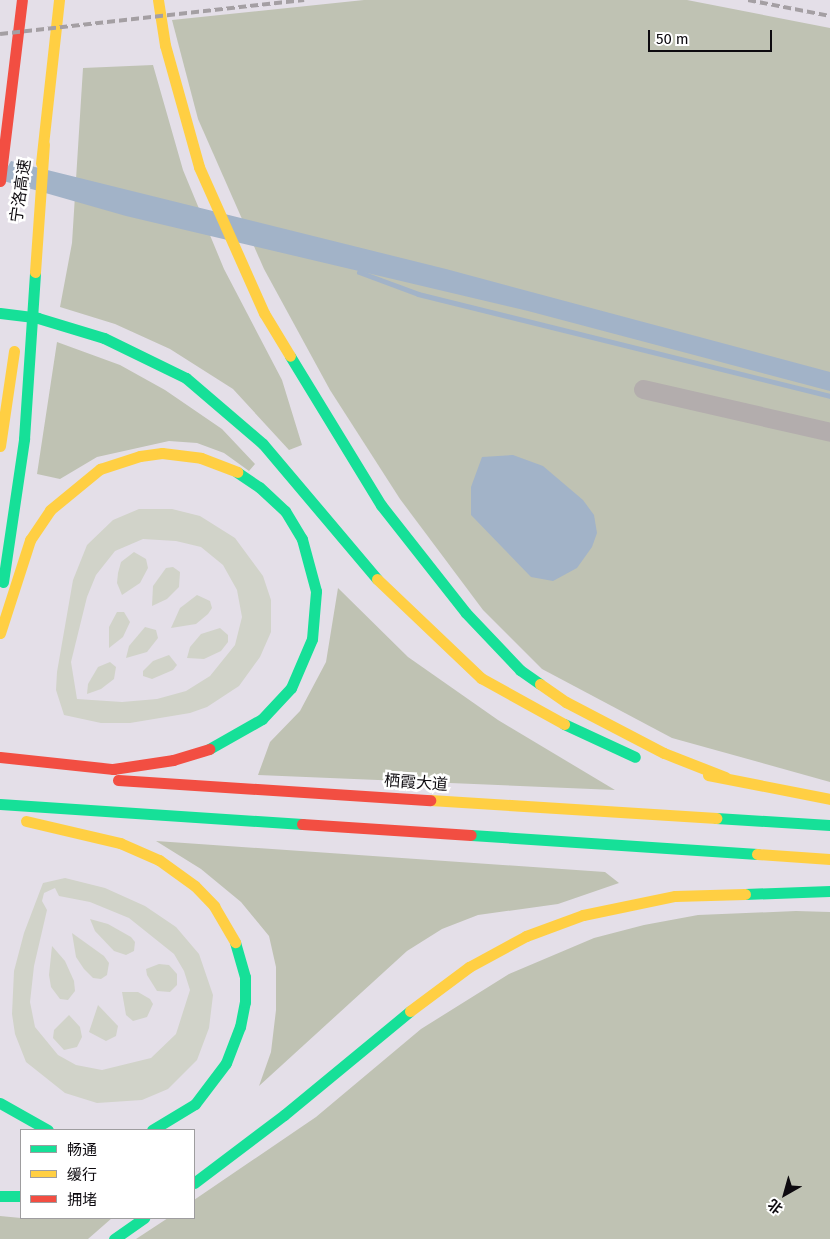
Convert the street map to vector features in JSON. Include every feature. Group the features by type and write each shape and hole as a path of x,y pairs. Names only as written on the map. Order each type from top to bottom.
{"highway":[{"name":"宁洛高速","path":"0,181 22,0"},
{"name":"宁洛高速","path":"0,446 44,144 59,0"},
{"path":"158,0 164,45 203,176 264,313 381,505 466,613 520,670 566,702 625,733 725,777"},
{"path":"0,600 24,439 44,144"},
{"path":"0,313 38,318 104,338 186,378 263,444 362,563 413,618 481,678 579,733 656,763 830,799"},
{"path":"0,633 30,540 50,510 67,493 100,470 148,455 182,454 201,458 233,470 259,487 285,511 302,539 316,591 312,639 291,688 262,719 218,746 173,760 113,769 0,758"},
{"name":"栖霞大道","path":"0,769 96,778 830,825"},
{"path":"0,804 830,859"},
{"path":"11,818 84,832 138,849 195,886 230,929 245,977 240,1028 226,1064 213,1085 179,1116 154,1129"},
{"path":"195,1182 284,1115 432,994 469,967 526,936 583,915 675,896 830,890"},
{"path":"0,1103 46,1129"},
{"path":"208,1157 284,1115"},
{"path":"0,1196 20,1196"},
{"path":"114,1239 143,1219"}],"street":[{"path":"643,389 830,432"}],"shaded area":[{"path":"139,509 172,509 200,516 235,538 263,576 271,600 271,632 260,657 239,686 207,707 190,713 130,723 101,723 64,715 56,690 57,672 73,580 87,545 113,520","holes":["143,539 176,541 201,547 223,565 237,590 242,617 235,645 210,676 186,691 157,699 122,702 77,699 71,662 87,597 96,575 115,551"]},
{"path":"134,552 146,559 148,568 140,583 122,595 117,583 121,562"},
{"path":"173,567 180,572 179,587 167,599 152,606 153,586 166,568"},
{"path":"197,595 210,601 212,608 208,614 196,624 171,628 180,608"},
{"path":"117,612 124,612 130,622 123,637 109,648 109,627"},
{"path":"145,627 156,630 158,638 147,652 126,658 129,646"},
{"path":"220,628 228,635 228,642 221,651 204,659 187,658 190,647 201,634"},
{"path":"169,655 177,665 173,670 152,679 143,676 143,671 153,661"},
{"path":"110,662 116,667 114,679 101,689 87,694 88,684 98,667"},
{"path":"65,878 105,888 145,906 176,927 199,954 213,995 209,1028 197,1060 168,1089 142,1100 97,1103 65,1093 26,1062 15,1034 12,1014 14,971 24,933 43,883","holes":["55,888 59,896 90,902 129,918 174,954 184,971 190,990 176,1034 151,1058 102,1070 76,1065 58,1055 35,1027 30,1002 34,966 47,910 42,901 44,893"]},
{"path":"90,919 108,924 131,937 135,942 134,951 126,955 114,951 95,931"},
{"path":"72,933 104,956 109,963 107,975 101,979 93,978 84,969 76,957"},
{"path":"52,946 65,961 74,981 75,991 68,1000 60,999 51,987 49,975"},
{"path":"159,964 169,965 177,974 177,985 170,992 157,991 147,975 146,969"},
{"path":"122,992 138,992 150,999 153,1004 147,1017 133,1021 126,1015"},
{"path":"98,1005 118,1026 116,1036 106,1041 89,1032"},
{"path":"69,1015 80,1027 82,1037 77,1047 64,1050 53,1038 54,1030"}],"green space":[{"path":"364,0 687,0 830,28 830,782 672,738 542,669 483,610 400,499 330,390 264,269 198,119 172,20"},
{"path":"153,65 183,170 224,269 282,380 302,445 289,450 233,389 170,349 115,324 60,307 72,243 83,68"},
{"path":"57,342 120,365 165,390 222,429 255,464 249,471 224,453 197,443 169,441 97,457 60,479 37,474"},
{"path":"338,588 408,657 498,720 615,790 258,775 270,742 300,711 326,662"},
{"path":"156,841 605,872 619,883 558,904 478,915 442,929 407,951 259,1086 271,1052 276,1010 276,967 269,936 241,902 201,869"},
{"path":"796,911 830,912 830,1239 136,1239 166,1219 195,1219 195,1199 316,1117 421,1029 509,974 594,938 644,925 698,915"},
{"path":"0,1216 20,1219 111,1219 88,1239 0,1239"}],"water":[{"path":"11,161 446,269 830,372 830,391 528,311 126,216 0,180"},
{"path":"513,455 543,466 583,500 594,515 597,533 592,547 577,568 553,581 531,577 471,515 471,487 482,457"}],"waterway":[{"path":"359,272 418,294 830,396"}],"railway":[{"path":"0,34 304,0"},
{"path":"748,0 830,16"}],"traffic: fast":[{"path":"3,582 24,439 35,272"},
{"path":"0,313 38,318 104,338 186,378 263,444 377,579"},
{"path":"290,356 381,505 466,613 520,670 540,684"},
{"path":"209,749 262,719 291,688 312,639 316,591 302,539 285,511 259,487 237,472"},
{"path":"564,724 635,757"},
{"path":"0,804 302,824"},
{"path":"716,818 830,825"},
{"path":"471,835 757,854"},
{"path":"745,894 830,891"},
{"path":"154,1129 195,1104 226,1063 240,1027 245,1002 245,977 235,942"},
{"path":"195,1182 284,1115 410,1011"},
{"path":"0,1103 46,1129"},
{"path":"0,1196 20,1196"},
{"path":"114,1239 143,1219"}],"traffic: slow":[{"path":"41,163 59,0"},
{"path":"158,0 165,45 199,167 264,313 290,356"},
{"path":"35,272 44,144"},
{"path":"0,446 14,351"},
{"path":"0,633 30,540 50,510 100,469 140,456 162,453 201,458 237,472"},
{"path":"377,579 481,678 564,724"},
{"path":"540,684 566,702 664,753 725,777"},
{"path":"708,775 830,799"},
{"path":"430,800 716,818"},
{"path":"26,821 120,843 159,860 195,886 214,906 235,942"},
{"path":"757,854 830,859"},
{"path":"410,1011 469,967 526,936 583,915 675,896 745,894"}],"traffic: jam":[{"path":"0,181 22,0"},
{"path":"0,757 113,769 173,760 209,749"},
{"path":"118,780 430,800"},
{"path":"302,824 471,835"}]}
